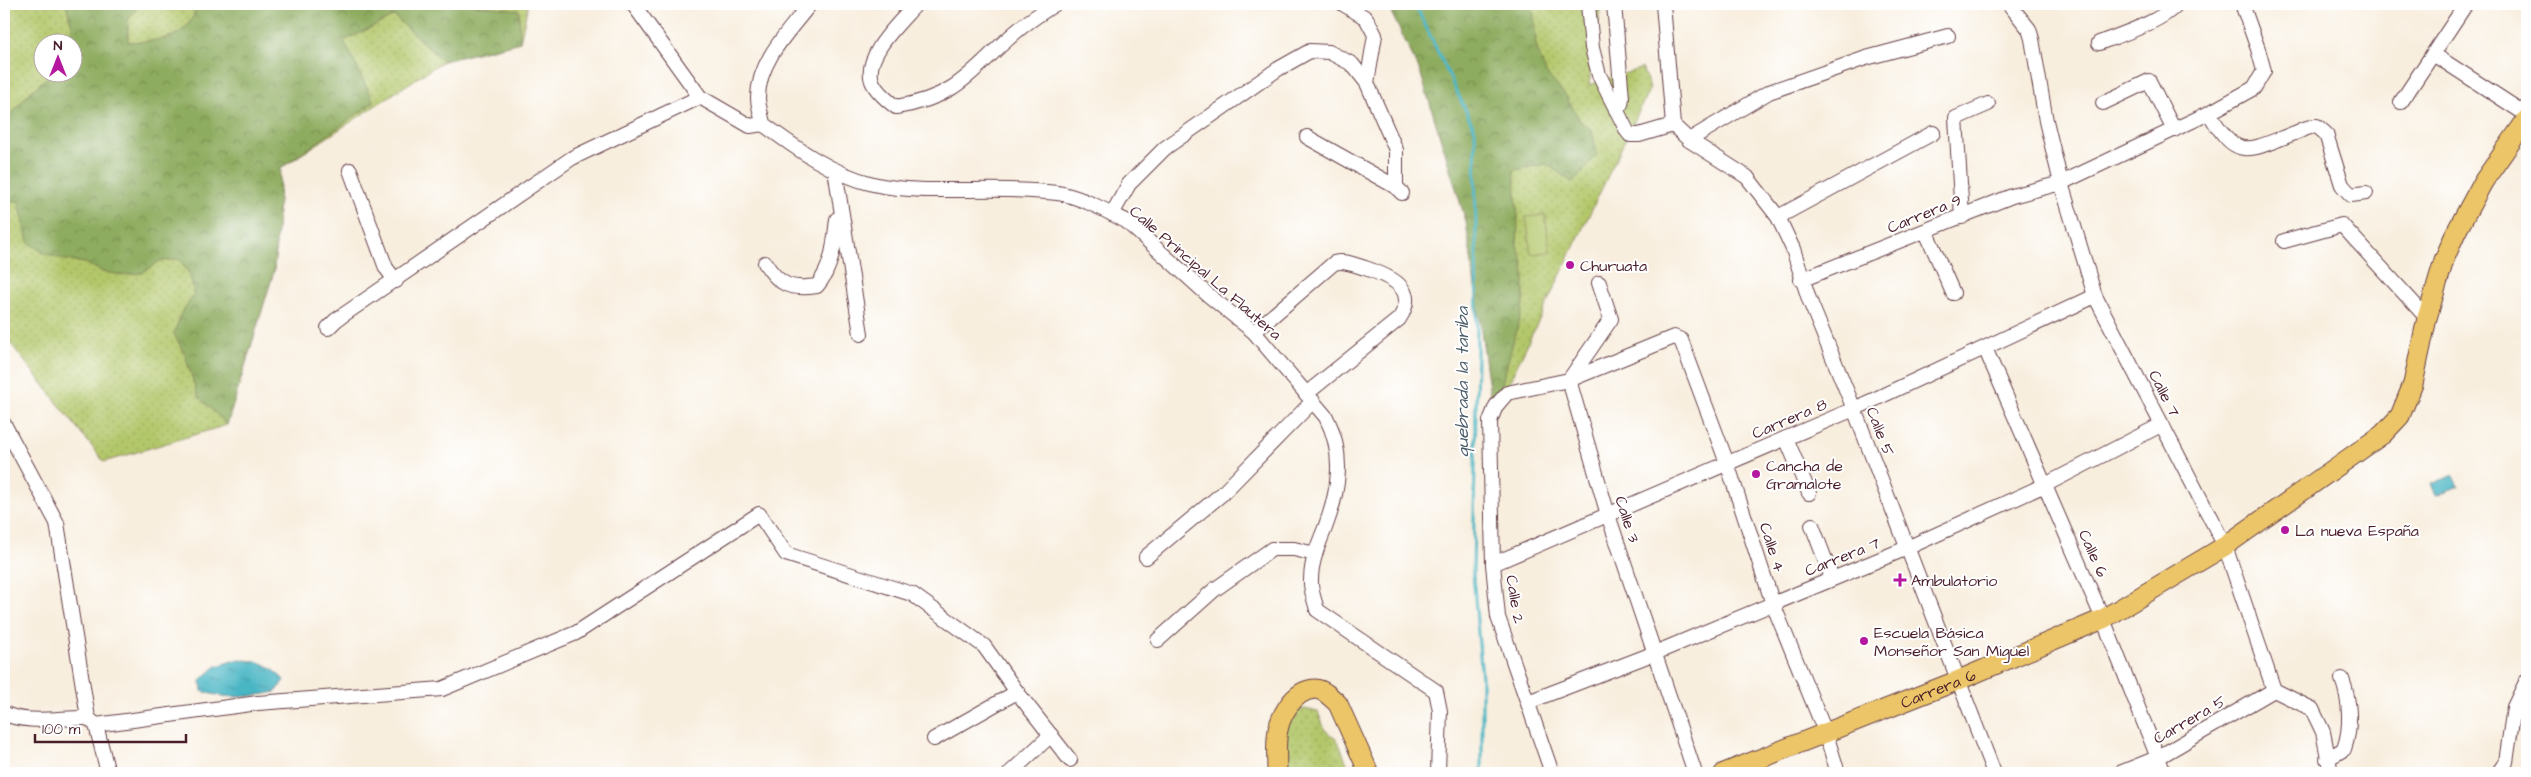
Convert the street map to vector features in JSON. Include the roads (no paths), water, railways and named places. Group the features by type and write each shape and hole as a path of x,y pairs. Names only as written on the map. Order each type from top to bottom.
{"main road":[{"name":"Carrera 6","path":"1724,773 1959,680 2103,619 2225,546 2383,434 2400,416 2413,384 2427,318 2444,260 2456,232 2483,182 2527,119"},
{"path":"1277,773 1277,737 1281,718 1302,692 1317,689 1329,695 1338,704 1369,773"}],"street":[{"path":"633,4 700,97 750,126 763,124 758,97 765,68 774,51 810,4"},
{"path":"916,4 879,46 872,63 872,81 885,98 896,107 919,104 958,86 1022,27 1055,4"},
{"path":"1343,4 1366,18 1375,35 1367,82"},
{"path":"1588,4 1590,34 1595,61 1604,87 1627,130 1633,136 1673,125 1663,4"},
{"path":"1614,4 1622,98 1621,104 1616,110"},
{"name":"Calle 7","path":"2009,4 2028,30 2032,39 2046,121 2095,296 2225,546 2274,690"},
{"path":"2099,43 2144,24 2172,9 2177,4"},
{"name":"Carrera 9","path":"1802,280 2012,196 2062,183 2209,113 2254,88 2264,71 2242,4"},
{"path":"2401,102 2464,4"},
{"path":"1687,138 1770,92 1866,58 1948,36"},
{"path":"1112,214 1129,184 1165,148 1278,69 1310,51 1329,52 1352,64 1367,82 1396,150 1399,190 1307,137"},
{"path":"2432,54 2527,115"},
{"path":"2103,103 2149,81 2174,130"},
{"path":"328,328 336,320 396,281 572,158 700,97"},
{"path":"1962,217 1956,118 1988,104"},
{"path":"2209,113 2228,142 2242,148 2266,143 2317,126 2326,134 2342,184 2351,195 2366,193"},
{"name":"Calle Principal La Flautera","path":"763,124 793,146 834,170 874,184 929,189 996,188 1062,194 1112,214 1126,221 1206,294 1254,332 1326,417 1334,432 1339,468 1331,511 1315,554 1310,581 1318,610 1436,691 1440,711 1438,773"},
{"name":"Calle 5","path":"1673,125 1687,138 1747,178 1778,217 1793,249 1802,280 1854,409 1994,773"},
{"path":"1778,217 1934,133"},
{"path":"350,170 386,268 396,281"},
{"path":"834,170 862,334"},
{"path":"765,263 774,278 786,285 800,289 817,286 826,276 835,244 840,201"},
{"path":"2284,241 2342,226 2427,318"},
{"path":"1926,232 1953,293"},
{"path":"1146,557 1223,493 1310,398 1399,319 1406,301 1405,295 1396,281 1383,274 1346,262 1334,263 1254,332"},
{"path":"1569,380 1611,320 1600,283"},
{"name":"Carrera 8","path":"1493,564 1854,409 2095,296"},
{"name":"Calle 4","path":"1569,380 1671,338 1681,340 1728,464 1773,604 1826,734 1838,773"},
{"name":"Calle 6","path":"1985,348 2103,619 2156,758 2164,773"},
{"name":"Calle 2","path":"1552,773 1498,617 1493,564 1490,421 1496,406 1507,393 1569,380"},
{"name":"Calle 3","path":"1569,380 1608,515 1695,773"},
{"path":"4,424 57,523 92,721 108,773"},
{"name":"Carrera 7","path":"1528,702 1655,653 1907,548 2045,485 2161,424"},
{"path":"1786,438 1810,494"},
{"path":"4,713 10,716 38,720 92,721 258,703 442,690 576,634 759,514 786,554 912,594 984,646 1070,760"},
{"path":"1812,525 1832,578"},
{"path":"1158,640 1214,590 1272,549 1294,548 1315,554"},
{"path":"2327,759 2344,749 2349,735 2346,689 2342,679"},
{"path":"2503,769 2514,708 2527,680"},
{"path":"2274,690 2312,710 2323,732 2331,773"},
{"name":"Carrera 5","path":"2120,773 2156,758 2274,690"},
{"path":"934,739 1017,692"},
{"path":"1010,773 1051,736"}],"water":[{"path":"2454,475 2459,486 2436,495 2431,484"},
{"path":"235,660 262,663 273,669 284,680 276,692 257,695 229,697 202,691 201,680 215,667"}],"waterway":[{"name":"quebrada la tariba","path":"1415,4 1475,130 1477,352 1473,574 1482,679 1482,773"}],"place":[{"name":"Churuata","path":"1570,265"},
{"name":"Cancha de Gramalote","path":"1756,474"},
{"name":"La nueva España","path":"2285,530"},
{"name":"Ambulatorio","path":"1900,580"},
{"name":"Escuela Básica Monseñor San Miguel","path":"1864,641"}]}
